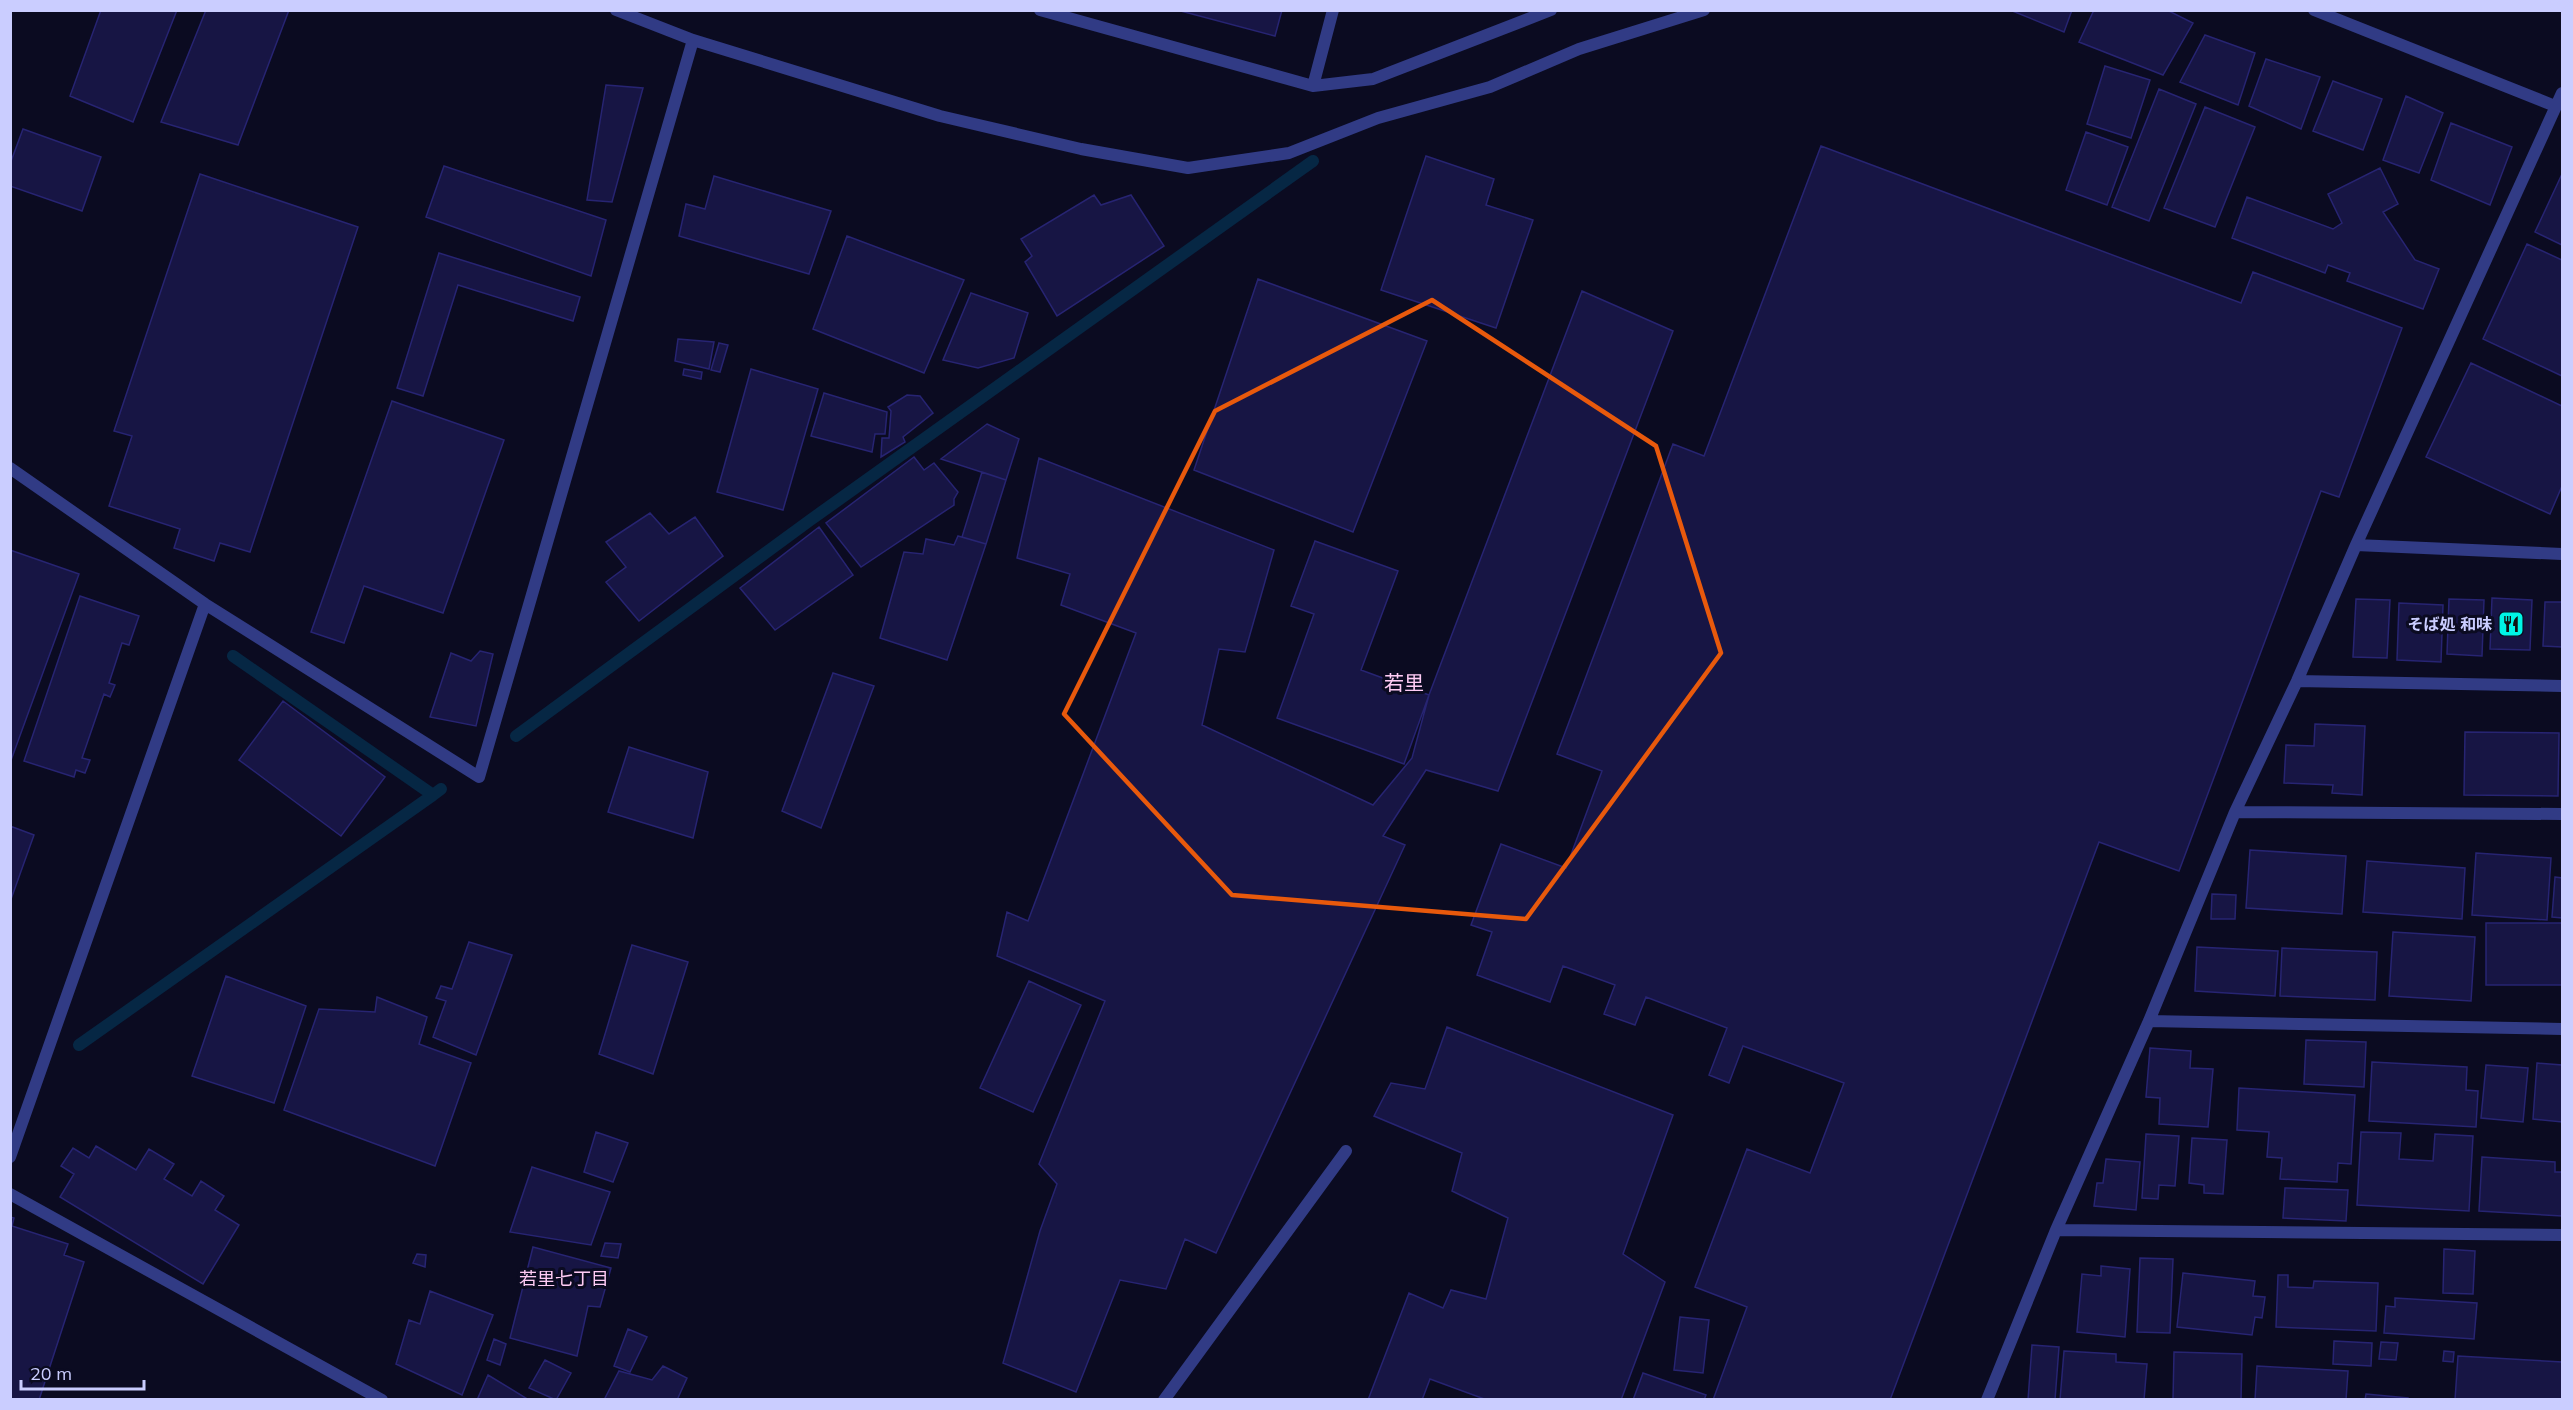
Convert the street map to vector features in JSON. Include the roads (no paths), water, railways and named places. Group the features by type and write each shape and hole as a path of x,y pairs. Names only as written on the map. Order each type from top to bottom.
{"street":[{"path":"616,10 693,40 940,116 1081,149 1188,168 1289,153 1378,118 1490,87 1579,49 1704,10"},
{"path":"1040,10 1312,86 1373,79 1551,10"},
{"path":"1312,86 1333,10"},
{"path":"2314,10 2555,106"},
{"path":"10,468 205,604 479,777 693,40"},
{"path":"1987,1400 2056,1230 2149,1021 2235,812 2297,681 2356,545 2562,93"},
{"path":"2356,545 2562,554"},
{"path":"10,1157 205,604"},
{"path":"2297,681 2562,686"},
{"path":"2235,812 2562,814"},
{"path":"2149,1021 2562,1029"},
{"path":"1164,1400 1346,1151"},
{"path":"10,1194 382,1400"},
{"path":"2056,1230 2562,1235"}],"waterway":[{"path":"516,736 809,521 1313,161"},
{"path":"233,656 433,795 441,789"},
{"path":"79,1045 433,795"}],"place":[{"name":"そば処 和味","path":"2511,624"}],"district":[{"name":"若里","path":"1404,683"},
{"name":"若里七丁目","path":"564,1279"}]}
